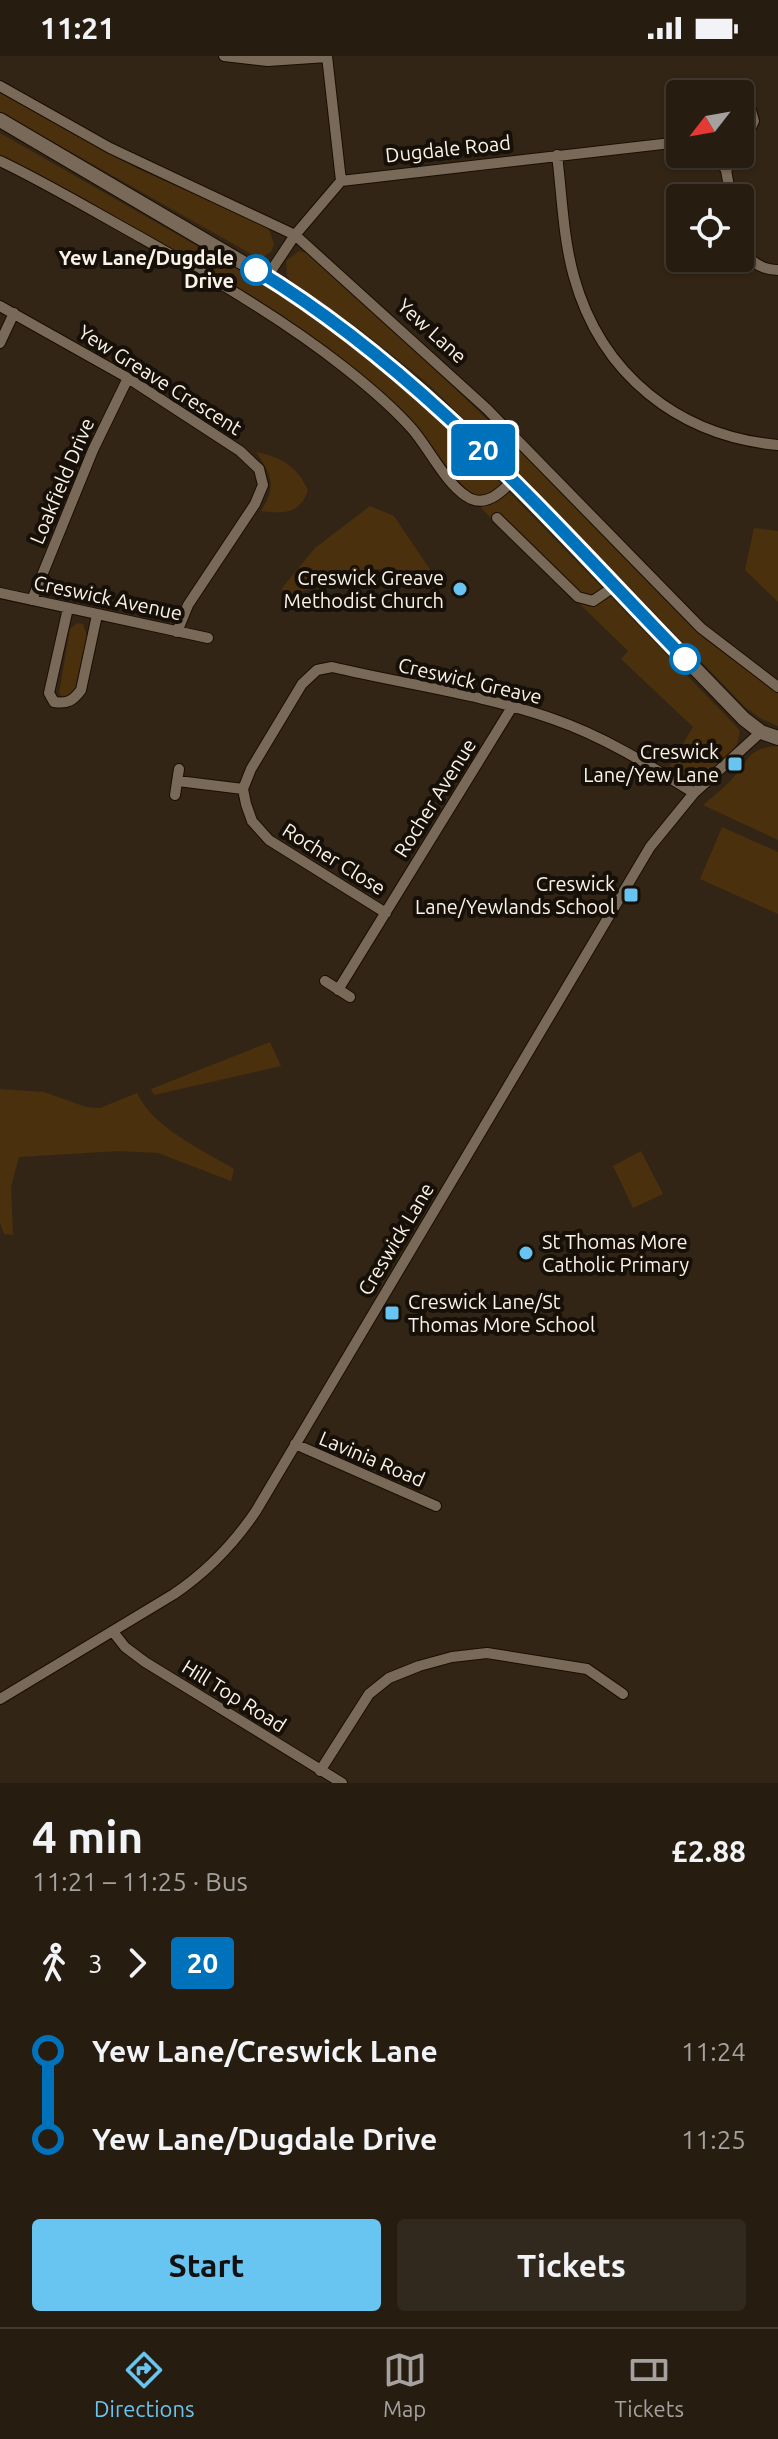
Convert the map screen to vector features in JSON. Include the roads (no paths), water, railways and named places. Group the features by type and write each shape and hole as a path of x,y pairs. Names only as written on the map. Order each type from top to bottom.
{"main road":[{"path":"0,120 267,277 324,314 379,356 439,407 513,480 698,672 761,732 778,738"}],"street":[{"path":"224,56 268,61 327,56 341,181 295,235 267,277"},
{"name":"Yew Lane","path":"0,86 110,148 295,235 487,409 701,628 778,687"},
{"name":"Dugdale Road","path":"341,181 666,143"},
{"path":"557,155 567,242 584,308 600,338 622,368 672,412 700,427 750,443 778,445"},
{"path":"0,161 54,188 212,278 308,341 395,410 470,499 484,501 513,480"},
{"path":"726,170 728,184"},
{"path":"754,263 768,270 778,270"},
{"name":"Yew Greave Crescent","path":"0,306 128,378 240,451 262,476 263,485 255,504 188,605 177,632"},
{"path":"0,343 14,313"},
{"name":"Loakfield Drive","path":"32,600 93,450 128,378"},
{"path":"497,518 578,597 593,601 615,586"},
{"name":"Creswick Avenue","path":"0,593 208,638"},
{"path":"68,608 49,693 54,702 63,704 74,699 81,690 97,615"},
{"name":"Creswick Greave","path":"243,789 251,769 302,684 317,670 332,667 512,707 555,720 594,736 694,793"},
{"name":"Rocher Avenue","path":"338,990 512,707"},
{"name":"Creswick Lane","path":"0,1699 114,1633 198,1578 236,1540 650,847 694,793 761,732"},
{"path":"175,795 179,769"},
{"path":"178,781 243,789"},
{"name":"Rocher Close","path":"243,789 252,821 269,840 386,913"},
{"path":"325,981 350,997"},
{"name":"Lavinia Road","path":"295,1444 436,1506"},
{"name":"Hill Top Road","path":"114,1633 125,1647 145,1662 342,1783"},
{"path":"320,1771 369,1694 389,1678 419,1666 487,1653 587,1669 623,1694"}],"place":[{"name":"Yew Lane/Dugdale Drive","path":"256,270"},
{"name":"Creswick Greave Methodist Church","path":"460,589"},
{"name":"Creswick Lane/Yew Lane","path":"735,764"},
{"name":"Creswick Lane/Yewlands School","path":"631,895"},
{"name":"St Thomas More Catholic Primary","path":"526,1253"},
{"name":"Creswick Lane/St Thomas More School","path":"392,1313"}]}
